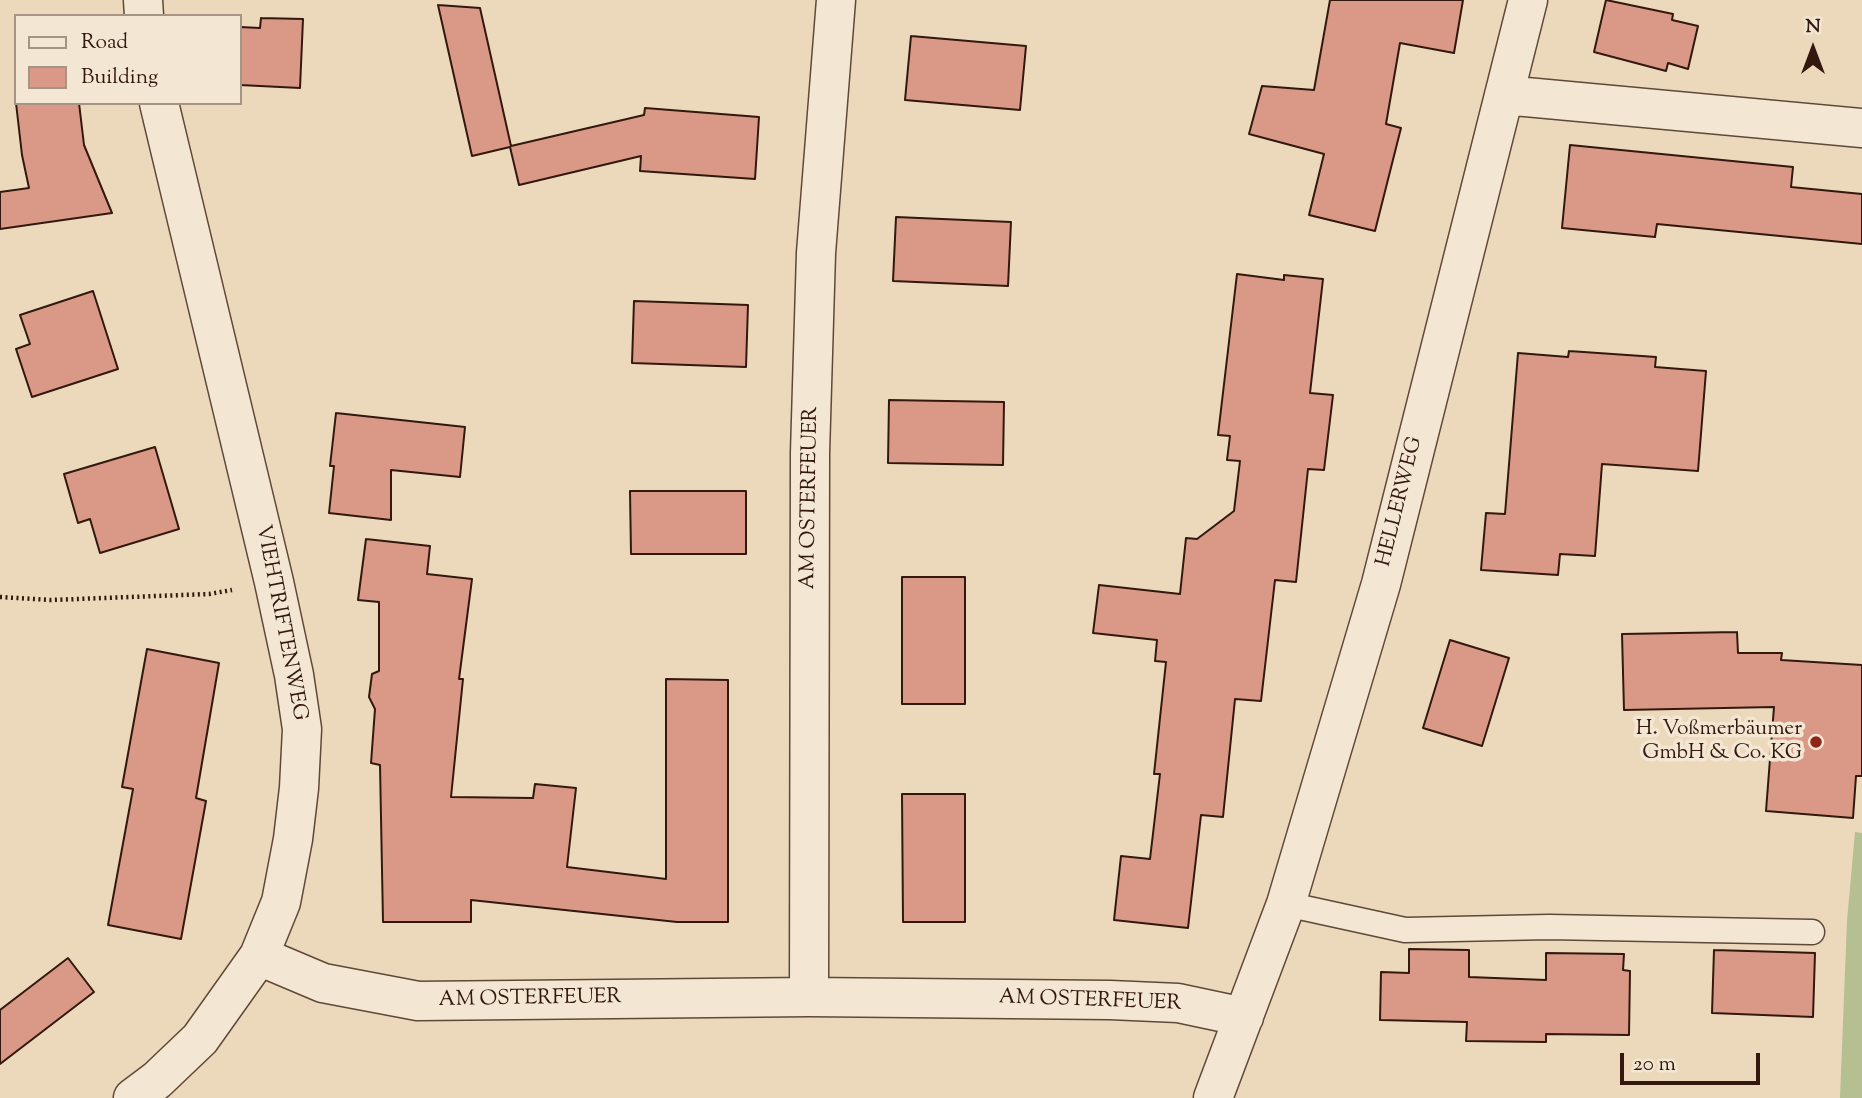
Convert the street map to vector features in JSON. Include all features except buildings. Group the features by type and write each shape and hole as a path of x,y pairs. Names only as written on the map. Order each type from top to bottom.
{"street":[{"name":"AM OSTERFEUER","path":"809,998 811,426 816,253 836,0"},
{"name":"HELLERWEG","path":"1213,1098 1286,904 1381,584 1528,0"},
{"path":"1504,95 1862,128"},
{"name":"VIEHTRIFTENWEG","path":"133,1098 158,1080 200,1039 259,956 281,902 293,839 302,729 294,675 274,582 159,105"},
{"name":"AM OSTERFEUER","path":"259,956 323,983 418,1001 809,998 1110,1000 1178,1003 1244,1017"}],"lane":[{"path":"1286,904 1405,930 1549,927 1812,932"}],"path":[{"path":"0,597 51,600 209,594 274,582"}],"green space":[{"path":"1855,832 1862,833 1862,1098 1840,1098 1847,921"}],"place":[{"name":"H. Voßmerbäumer GmbH & Co. KG","path":"1816,742"}]}
